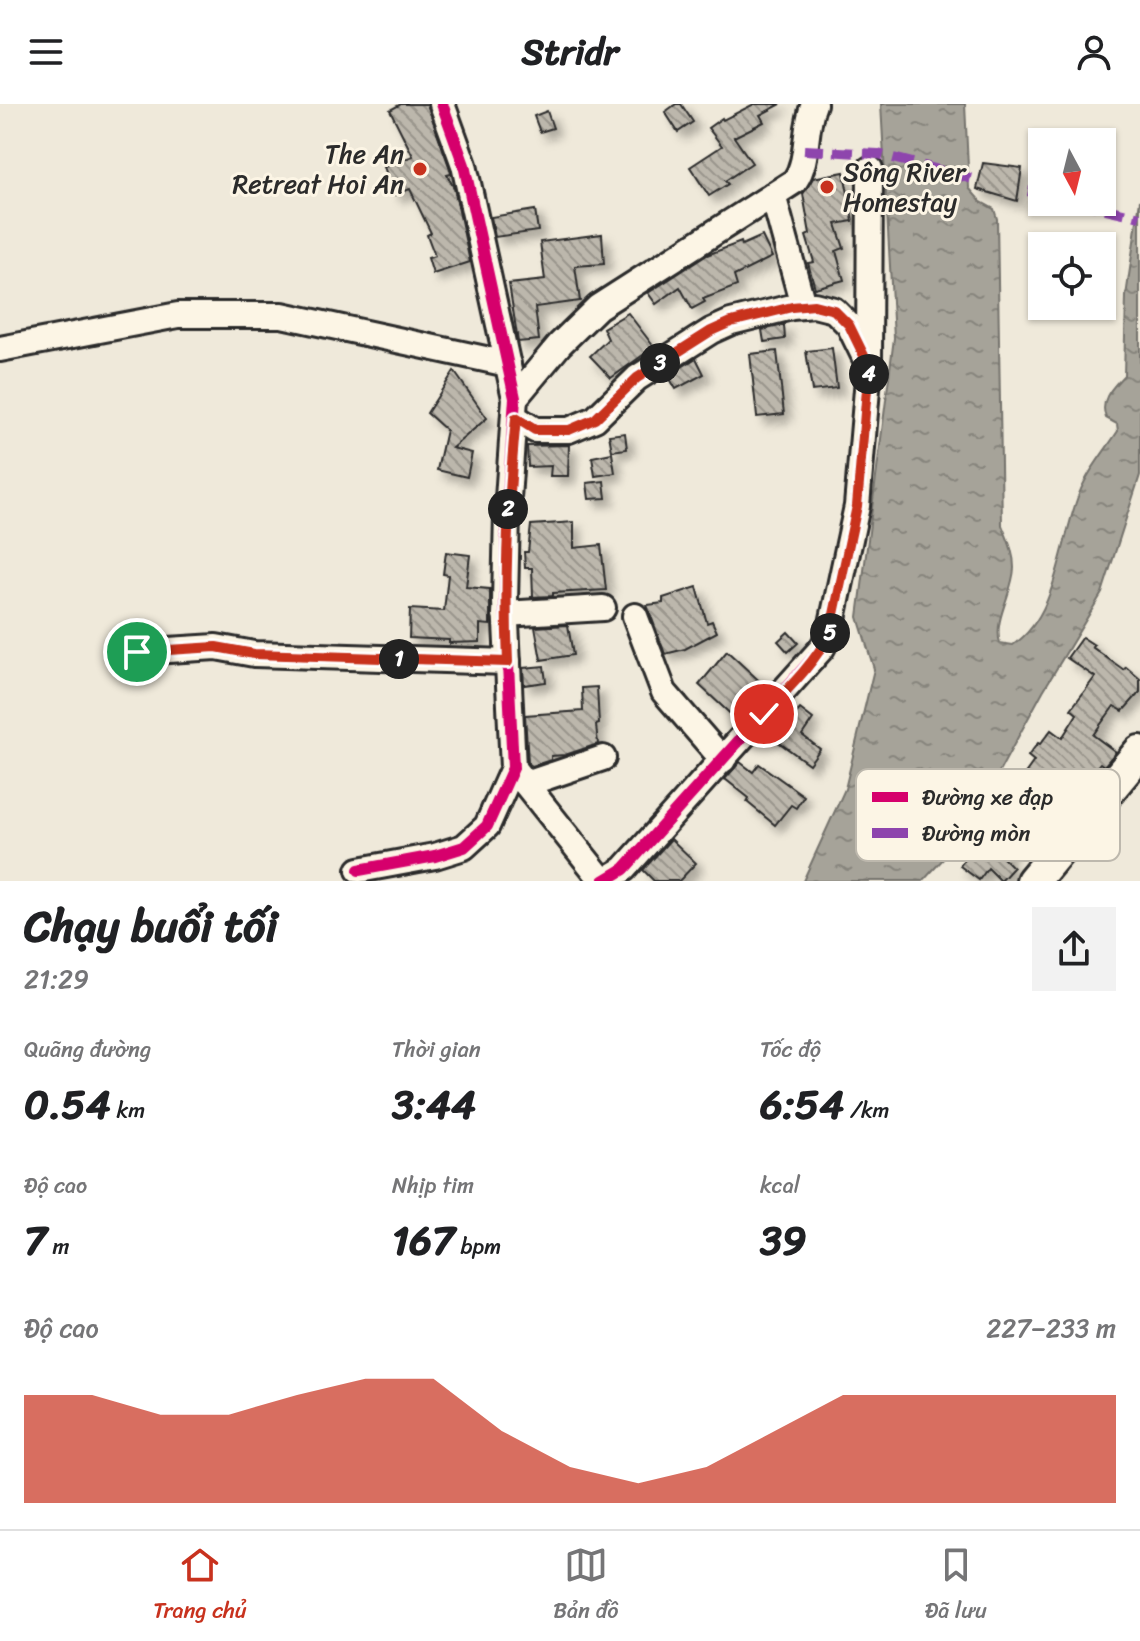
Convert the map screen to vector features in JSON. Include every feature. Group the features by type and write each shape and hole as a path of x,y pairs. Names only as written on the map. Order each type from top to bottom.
{"main road":[{"path":"1120,776 1140,752"},
{"path":"1033,881 1050,861"}],"street":[{"path":"442,104 464,165 516,408 507,513 505,614 520,776 604,881 624,869 806,669 830,633 857,506 869,366 870,169"},
{"path":"516,408 560,344 598,307 795,181 805,166 805,134 814,104"},
{"path":"773,195 803,305"},
{"path":"516,408 535,430 569,430 595,419 637,378 711,331 731,322 803,305 834,310 849,325 869,366"},
{"path":"0,349 178,315 282,315 508,364"},
{"path":"505,614 603,608"},
{"path":"635,616 664,692 723,760"},
{"path":"137,652 216,647 254,654 508,662"},
{"path":"359,870 435,856 464,847 487,826 520,776 603,758"}],"water":[{"path":"881,104 965,104 969,188 981,202 994,209 997,219 1002,525 1012,551 1014,568 999,634 1000,643 1013,645 1028,632 1040,615 1056,576 1079,494 1118,431 1117,424 1106,418 1104,406 1108,395 1124,375 1126,296 1140,200 1140,475 1102,593 1001,769 856,769 856,861 941,861 923,881 803,881 845,789 874,669 858,617 894,338"}],"building":[{"path":"401,104 427,104 450,169 451,174 447,175 454,188 470,262 433,274 428,258 435,256 427,235 431,233 410,189 395,195 384,167 413,156 390,110"},
{"path":"681,104 693,122 678,132 665,112"},
{"path":"754,104 781,104 760,115 764,122 734,137 752,163 709,196 690,167 722,146 708,128"},
{"path":"547,111 553,128 540,132 534,116"},
{"path":"983,163 1022,168 1017,201 977,189"},
{"path":"844,172 853,221 836,224 844,248 836,251 844,280 815,288 808,263 814,262 806,236 810,234 803,194 813,178"},
{"path":"535,210 538,231 495,237 491,217"},
{"path":"602,234 604,264 575,266 580,301 535,307 539,340 518,342 509,284 545,280 540,242"},
{"path":"762,236 772,257 734,276 737,286 703,299 705,302 692,309 680,287 656,304 648,293 707,255"},
{"path":"628,313 654,347 611,378 590,356 608,339 603,328"},
{"path":"784,325 785,339 764,342 762,330"},
{"path":"832,348 837,388 812,391 806,351"},
{"path":"777,351 784,414 757,417 750,354"},
{"path":"696,358 704,374 676,389 668,376"},
{"path":"454,371 487,418 452,448 472,453 467,477 437,470 446,430 427,413"},
{"path":"625,433 627,449 612,451 609,435"},
{"path":"569,445 568,476 550,476 551,466 528,467 527,446"},
{"path":"612,453 615,473 595,476 592,457"},
{"path":"604,481 606,498 589,499 587,483"},
{"path":"574,522 574,548 601,545 606,590 533,597 532,568 525,568 524,552 528,552 531,525"},
{"path":"446,552 470,555 466,587 490,589 490,625 480,624 480,642 449,643 449,640 409,638 410,609 444,611 448,575 443,574"},
{"path":"697,587 707,623 712,621 717,632 685,649 665,654 647,605 663,603 663,598"},
{"path":"568,625 573,655 541,660 535,627"},
{"path":"788,632 798,643 788,652 778,641"},
{"path":"1082,637 1140,679 1140,692 1123,711 1114,706 1093,735 1116,752 1104,766 1100,763 1095,769 1028,769 1034,761 1028,756 1051,730 1062,738 1077,714 1071,709 1095,677 1067,658"},
{"path":"727,651 765,686 737,720 699,685"},
{"path":"544,666 546,682 524,685 523,668"},
{"path":"597,687 598,744 565,755 551,756 551,760 532,766 528,763 525,715 583,711 582,688"},
{"path":"800,709 813,719 802,735 820,749 809,764 770,736 773,732 770,729 780,717 787,712 793,717"},
{"path":"740,762 753,772 759,764 804,796 796,808 791,805 775,825 747,802 749,798 725,779"},
{"path":"671,839 696,863 679,881 654,881 643,870"},
{"path":"963,861 1006,861 1013,868 1001,881 988,868 979,880 960,866"}],"marked path":[{"path":"804,150 878,154 973,179"},
{"path":"1116,211 1140,217"}],"cycle path":[{"path":"359,870 435,856 464,847 487,826 513,768 505,602 515,398 464,165 442,104"},
{"path":"516,418 535,430 569,430 595,419 637,378 711,331 731,322 792,307 814,305 834,310 849,325 869,366 857,506 830,633 822,648 624,869 604,881"}],"place":[{"name":"The An Retreat Hoi An","path":"420,169"},
{"name":"Sông River Homestay","path":"827,187"}],"route":[{"path":"137,652 216,647 254,654 508,662 505,602 507,513 516,418 535,430 569,430 595,419 637,378 711,331 731,322 792,307 814,305 834,310 849,325 869,366 857,506 830,633 806,669 764,714"}]}
